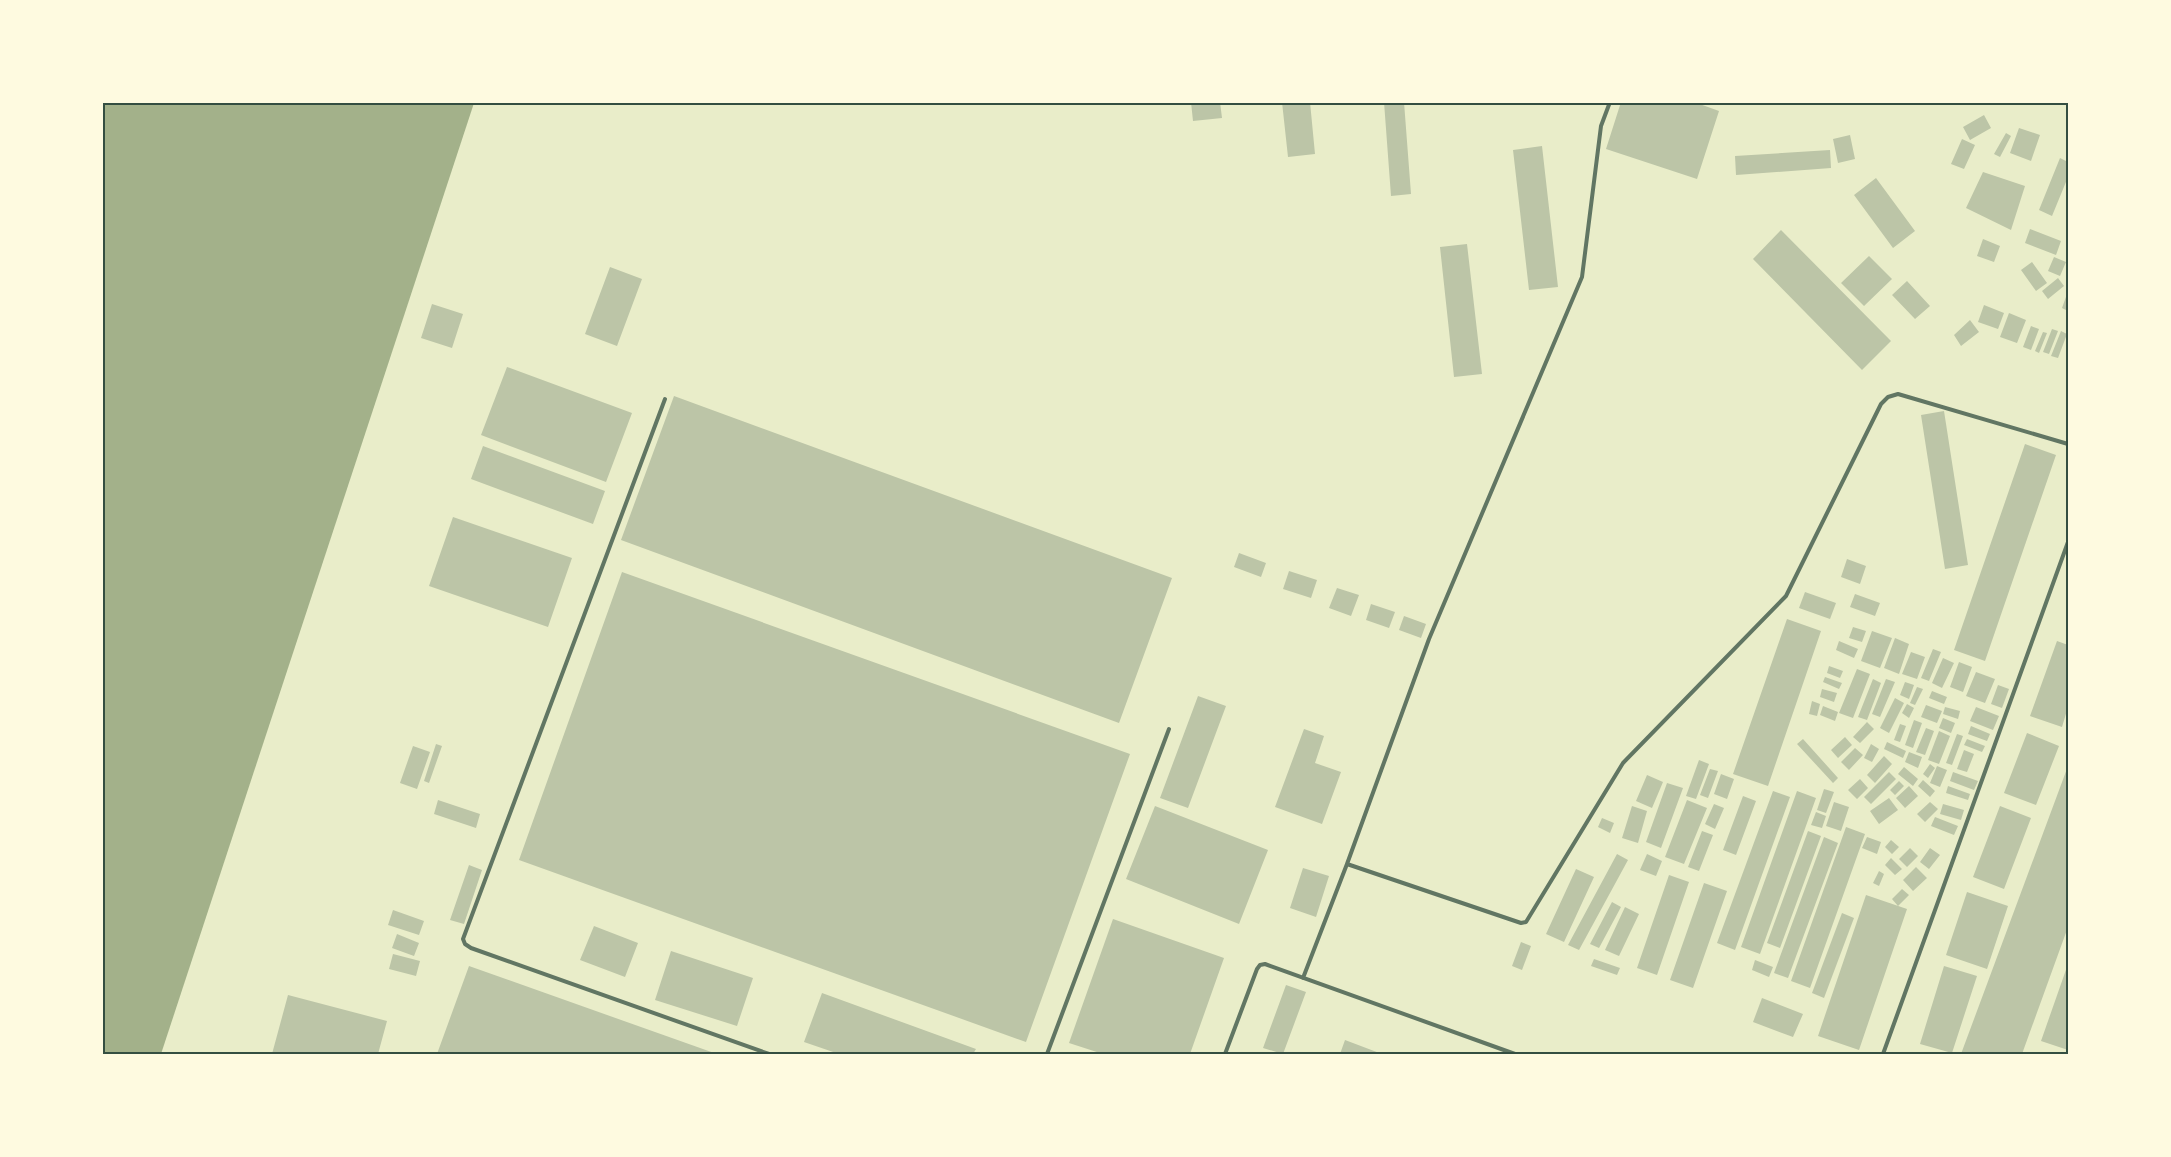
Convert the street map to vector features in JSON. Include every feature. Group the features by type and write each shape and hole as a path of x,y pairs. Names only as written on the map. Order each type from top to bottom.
{"lane":[{"path":"1303,978 1347,864 1429,639 1582,277 1601,126 1610,102"},
{"path":"1347,864 1521,923 1526,922 1623,763 1786,596 1880,404 1888,397 1898,394 2068,444"},
{"path":"665,399 464,939 465,944 471,948 769,1054"},
{"path":"1883,1054 2068,542"},
{"path":"1047,1054 1169,729"},
{"path":"1225,1054 1260,965 1265,964 1515,1054"}],"shaded area":[{"path":"103,102 474,103 161,1054 103,1054"}],"building":[{"path":"1191,102 1220,102 1222,118 1193,121"},
{"path":"1282,102 1310,102 1315,154 1288,157"},
{"path":"1384,102 1404,102 1411,194 1391,196"},
{"path":"1621,102 1694,102 1719,111 1697,179 1606,149"},
{"path":"1984,115 1991,128 1970,140 1963,127"},
{"path":"2019,128 2040,135 2031,161 2010,153"},
{"path":"2006,133 2011,136 2000,157 1994,154"},
{"path":"1850,135 1855,159 1838,163 1833,139"},
{"path":"1962,139 1975,145 1964,169 1951,164"},
{"path":"1542,146 1558,287 1529,290 1513,150"},
{"path":"1830,150 1831,168 1736,175 1735,156"},
{"path":"2060,158 2068,162 2068,177 2052,216 2039,210"},
{"path":"1983,172 2025,186 2011,230 1966,208"},
{"path":"1876,178 1915,231 1893,248 1854,195"},
{"path":"2030,229 2061,241 2056,255 2025,243"},
{"path":"1781,230 1891,341 1862,370 1753,259"},
{"path":"1983,239 2000,246 1994,262 1977,256"},
{"path":"1467,244 1482,374 1454,377 1440,247"},
{"path":"1869,256 1892,279 1864,306 1841,283"},
{"path":"2054,257 2066,262 2060,276 2048,271"},
{"path":"2032,262 2047,283 2036,291 2021,270"},
{"path":"610,267 642,279 617,346 585,334"},
{"path":"2058,278 2064,286 2048,299 2042,291"},
{"path":"1907,281 1930,306 1915,319 1892,295"},
{"path":"2068,295 2068,311 2062,308"},
{"path":"432,304 463,314 452,348 421,338"},
{"path":"1984,305 2004,313 1998,329 1978,322"},
{"path":"2009,313 2026,320 2017,343 2000,337"},
{"path":"1970,320 1979,332 1961,346 1954,335"},
{"path":"2031,326 2039,329 2031,350 2023,347"},
{"path":"2052,329 2058,331 2049,354 2043,352"},
{"path":"2061,331 2067,334 2058,358 2051,356"},
{"path":"2043,332 2047,333 2039,353 2035,351"},
{"path":"507,367 632,413 606,482 481,435"},
{"path":"674,396 1172,578 1119,723 621,540"},
{"path":"1944,411 1968,565 1945,569 1921,415"},
{"path":"2025,444 2056,455 1985,661 1954,650"},
{"path":"483,446 605,491 593,524 471,479"},
{"path":"453,517 572,558 548,627 429,586"},
{"path":"1239,553 1266,563 1261,577 1234,567"},
{"path":"1847,559 1866,566 1860,584 1841,577"},
{"path":"1289,571 1317,580 1311,598 1283,589"},
{"path":"622,572 1130,754 1026,1042 519,860"},
{"path":"1337,588 1359,595 1351,616 1329,608"},
{"path":"1805,592 1836,603 1830,619 1799,608"},
{"path":"1855,594 1880,603 1875,616 1850,607"},
{"path":"1371,604 1395,612 1389,628 1366,620"},
{"path":"1404,616 1426,624 1421,638 1399,630"},
{"path":"1787,619 1821,631 1768,786 1733,774"},
{"path":"1853,627 1866,631 1862,642 1849,638"},
{"path":"1872,631 1892,638 1880,668 1861,661"},
{"path":"1895,638 1909,644 1899,674 1884,668"},
{"path":"1839,641 1858,649 1854,658 1836,650"},
{"path":"2057,641 2068,645 2068,707 2062,727 2030,716"},
{"path":"1933,649 1941,652 1929,681 1921,678"},
{"path":"1911,652 1925,657 1917,679 1902,674"},
{"path":"1943,658 1954,663 1942,688 1932,683"},
{"path":"1959,662 1972,667 1963,692 1950,687"},
{"path":"1829,666 1843,671 1840,678 1827,673"},
{"path":"1857,669 1870,674 1853,718 1839,713"},
{"path":"1976,672 1995,679 1985,703 1966,696"},
{"path":"1825,677 1842,683 1839,689 1823,682"},
{"path":"1873,679 1881,683 1867,720 1858,717"},
{"path":"1886,679 1895,682 1880,717 1872,714"},
{"path":"1905,682 1914,685 1909,699 1900,695"},
{"path":"1998,685 2009,689 2002,708 1991,704"},
{"path":"1917,687 1923,689 1915,705 1910,703"},
{"path":"1822,689 1837,693 1834,702 1820,697"},
{"path":"1932,691 1947,697 1944,704 1929,698"},
{"path":"1198,696 1226,706 1188,808 1160,798"},
{"path":"1895,698 1904,703 1889,733 1880,728"},
{"path":"1812,701 1820,704 1817,716 1809,714"},
{"path":"1907,704 1914,708 1909,718 1902,713"},
{"path":"1926,705 1942,711 1937,723 1921,717"},
{"path":"1823,706 1838,712 1835,721 1820,715"},
{"path":"1945,707 1960,711 1958,719 1943,714"},
{"path":"1976,707 1999,716 1993,730 1970,721"},
{"path":"1943,718 1955,723 1951,733 1939,728"},
{"path":"1914,720 1922,723 1913,748 1905,745"},
{"path":"1867,722 1874,729 1860,743 1853,737"},
{"path":"1900,724 1906,726 1900,742 1894,740"},
{"path":"1971,726 1990,734 1987,741 1968,734"},
{"path":"1926,728 1934,731 1925,755 1916,752"},
{"path":"1304,729 1324,736 1315,763 1341,772 1322,824 1275,807"},
{"path":"1939,731 1950,736 1939,764 1928,760"},
{"path":"2027,733 2059,746 2036,805 2004,793"},
{"path":"1957,734 1963,736 1952,765 1946,763"},
{"path":"1845,737 1852,745 1838,758 1831,750"},
{"path":"1803,739 1838,778 1833,783 1797,744"},
{"path":"1967,739 1985,746 1982,752 1964,745"},
{"path":"1887,742 1906,751 1903,758 1884,749"},
{"path":"436,744 442,746 429,783 424,781"},
{"path":"1871,744 1879,749 1872,762 1864,758"},
{"path":"413,746 430,752 417,789 400,783"},
{"path":"1855,748 1863,755 1849,770 1841,762"},
{"path":"1964,750 1974,754 1967,772 1957,769"},
{"path":"1909,752 1922,757 1918,768 1905,762"},
{"path":"1884,756 1892,764 1875,783 1867,775"},
{"path":"1699,760 1709,764 1696,799 1686,796"},
{"path":"1930,764 1935,768 1928,778 1923,774"},
{"path":"1937,766 1947,770 1940,787 1930,783"},
{"path":"2068,766 2068,927 2022,1054 1961,1054"},
{"path":"1904,767 1918,779 1913,786 1898,774"},
{"path":"1710,769 1718,771 1708,798 1700,795"},
{"path":"1889,772 1896,779 1871,804 1864,797"},
{"path":"1953,772 1978,781 1974,790 1950,781"},
{"path":"1721,774 1734,779 1727,799 1714,794"},
{"path":"1647,775 1663,782 1652,808 1636,801"},
{"path":"1860,779 1868,788 1857,799 1848,790"},
{"path":"1923,780 1935,791 1930,797 1918,786"},
{"path":"1899,781 1904,786 1895,795 1890,790"},
{"path":"1667,783 1683,788 1661,848 1646,842"},
{"path":"1909,786 1918,796 1905,808 1896,798"},
{"path":"1948,786 1970,794 1968,800 1946,793"},
{"path":"1824,789 1834,792 1826,813 1817,810"},
{"path":"1773,791 1790,797 1735,950 1717,943"},
{"path":"1797,791 1816,798 1760,954 1741,947"},
{"path":"1743,796 1756,801 1736,855 1723,850"},
{"path":"1889,798 1898,810 1879,824 1870,811"},
{"path":"438,800 480,814 476,828 434,814"},
{"path":"1687,800 1707,808 1684,864 1665,857"},
{"path":"1834,802 1849,807 1841,831 1826,826"},
{"path":"1930,802 1938,809 1925,822 1917,814"},
{"path":"1714,804 1724,808 1715,829 1705,824"},
{"path":"1943,804 1964,810 1961,820 1940,814"},
{"path":"1155,806 1268,850 1239,924 1126,879"},
{"path":"1632,806 1647,811 1638,843 1622,838"},
{"path":"2000,806 2031,818 2004,889 1973,877"},
{"path":"1816,812 1826,816 1822,828 1811,825"},
{"path":"1935,817 1958,826 1954,835 1931,826"},
{"path":"1602,818 1614,823 1610,833 1598,827"},
{"path":"1846,827 1865,834 1810,988 1791,981"},
{"path":"1702,831 1713,835 1699,871 1688,867"},
{"path":"1808,831 1821,836 1780,948 1767,943"},
{"path":"1824,837 1838,843 1788,978 1774,973"},
{"path":"1867,837 1881,842 1877,854 1862,848"},
{"path":"1891,840 1899,847 1892,854 1885,847"},
{"path":"1910,848 1918,856 1907,867 1899,859"},
{"path":"1930,848 1940,855 1929,869 1920,862"},
{"path":"1617,854 1628,860 1579,950 1568,945"},
{"path":"1647,854 1662,861 1656,876 1640,870"},
{"path":"1891,858 1902,869 1895,875 1885,865"},
{"path":"469,865 482,870 464,924 450,920"},
{"path":"1916,867 1927,878 1913,891 1903,880"},
{"path":"1303,868 1329,876 1316,917 1290,908"},
{"path":"1576,869 1594,877 1564,942 1546,934"},
{"path":"1879,871 1884,874 1879,886 1873,883"},
{"path":"1669,875 1689,882 1657,975 1637,968"},
{"path":"1704,883 1727,891 1693,988 1670,980"},
{"path":"1902,889 1909,895 1898,906 1892,899"},
{"path":"1967,892 2008,906 1987,969 1946,955"},
{"path":"1866,895 1907,909 1859,1050 1818,1036"},
{"path":"1612,902 1621,907 1599,948 1590,944"},
{"path":"1625,907 1639,914 1619,956 1605,950"},
{"path":"393,910 424,921 419,935 388,925"},
{"path":"1842,913 1854,918 1824,998 1812,993"},
{"path":"1113,919 1224,958 1190,1054 1103,1054 1069,1043"},
{"path":"594,926 638,943 625,977 580,960"},
{"path":"397,934 419,943 414,956 392,948"},
{"path":"1521,942 1531,946 1522,970 1512,966"},
{"path":"671,951 753,978 737,1026 655,1000"},
{"path":"393,954 420,961 416,976 389,969"},
{"path":"1594,959 1620,968 1617,975 1591,966"},
{"path":"1755,960 1773,967 1769,977 1752,970"},
{"path":"2068,964 2068,1050 2041,1041"},
{"path":"469,966 717,1054 437,1054"},
{"path":"1944,966 1977,976 1952,1053 1920,1044"},
{"path":"1286,985 1306,992 1283,1054 1263,1048"},
{"path":"822,993 976,1049 973,1054 839,1054 804,1042"},
{"path":"288,995 387,1021 378,1054 272,1054"},
{"path":"1762,998 1803,1014 1793,1037 1753,1022"},
{"path":"1345,1040 1382,1054 1340,1054"}]}
